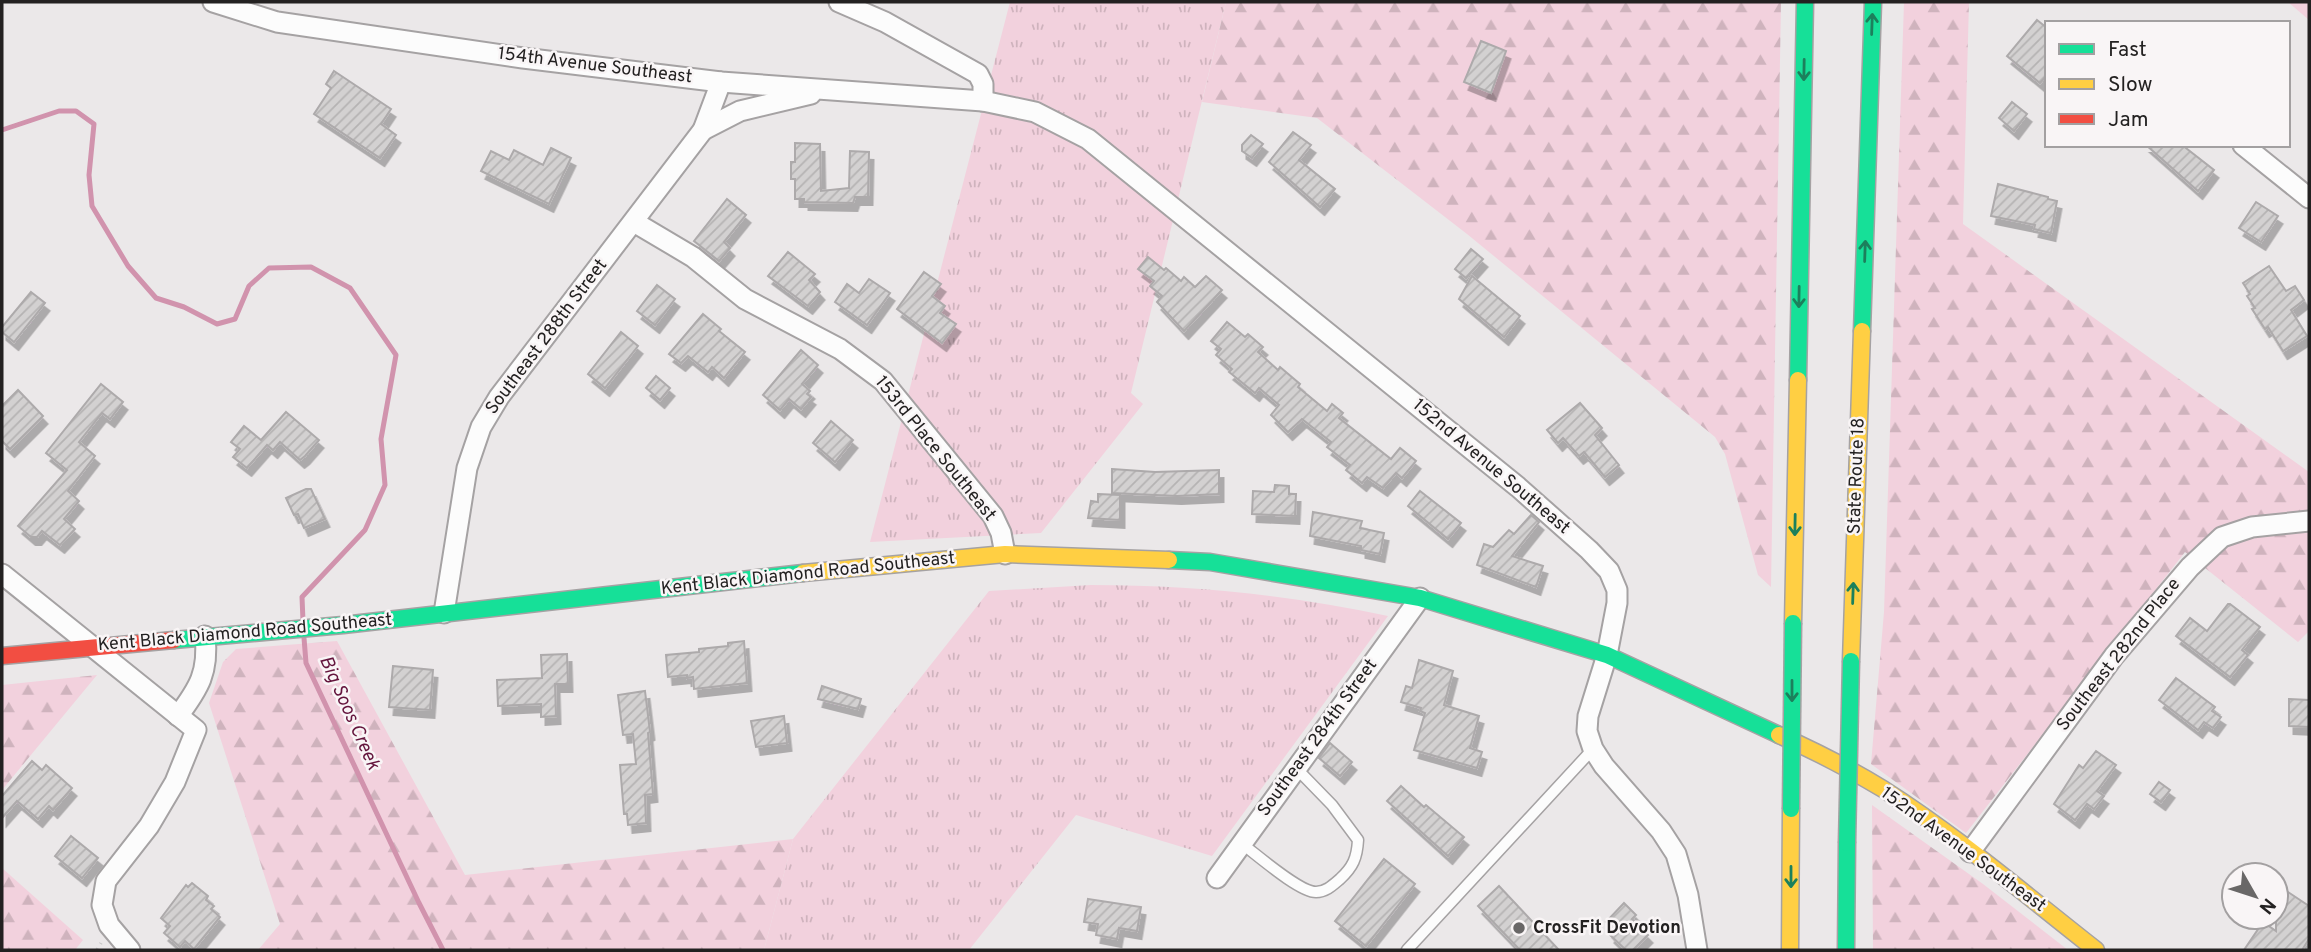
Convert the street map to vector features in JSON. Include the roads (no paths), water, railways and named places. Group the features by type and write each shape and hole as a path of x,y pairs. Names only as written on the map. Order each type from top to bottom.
{"main road":[{"path":"1790,950 1793,623 1805,2"},
{"name":"State Route 18","path":"1846,950 1851,661 1873,2"},
{"name":"Kent Black Diamond Road Southeast","path":"2,656 205,636 266,633 786,575 1005,554 1210,562 1420,598 1607,654"},
{"name":"152nd Avenue Southeast","path":"1607,654 1822,755 1884,790 1970,852 2096,950"}],"street":[{"name":"154th Avenue Southeast","path":"212,2 277,22 498,55 721,82 983,101"},
{"path":"839,2 886,22 978,74 983,84 983,101"},
{"name":"Southeast 288th Street","path":"444,613 467,468 481,427 499,397 703,130 721,82"},
{"name":"Southeast 288th Street","path":"703,130 740,111 827,90"},
{"name":"152nd Avenue Southeast","path":"983,101 1035,112 1088,139 1560,523 1602,562 1614,580 1617,603 1607,654"},
{"path":"2245,147 2309,198"},
{"name":"153rd Place Southeast","path":"634,222 693,257 745,299 840,349 883,381 993,516 1001,533 1005,554"},
{"name":"Southeast 282nd Place","path":"1970,852 2114,656 2190,567 2222,537 2252,527 2309,521"},
{"path":"2,574 196,730 175,782 149,826 106,881 102,905 109,925 130,950"},
{"name":"Southeast 284th Street","path":"1217,878 1420,598"},
{"path":"178,716 194,695 203,676 205,636"},
{"path":"1607,654 1588,716 1587,731 1593,749 1661,831 1676,854 1688,895 1697,950"}],"lane":[{"path":"1407,950 1593,749"},
{"path":"1241,843 1300,887 1315,892 1329,888 1348,872 1357,858 1358,841 1332,805 1296,768"}],"waterway":[{"name":"Big Soos Creek","path":"2,130 59,111 76,111 94,124 89,175 92,206 128,266 156,298 184,307 217,324 235,319 249,286 269,268 311,267 350,288 396,355 381,439 385,485 365,530 302,597 303,621"},
{"name":"Big Soos Creek","path":"304,638 306,663 443,950"}],"place":[{"name":"CrossFit Devotion","path":"1519,928"}]}
